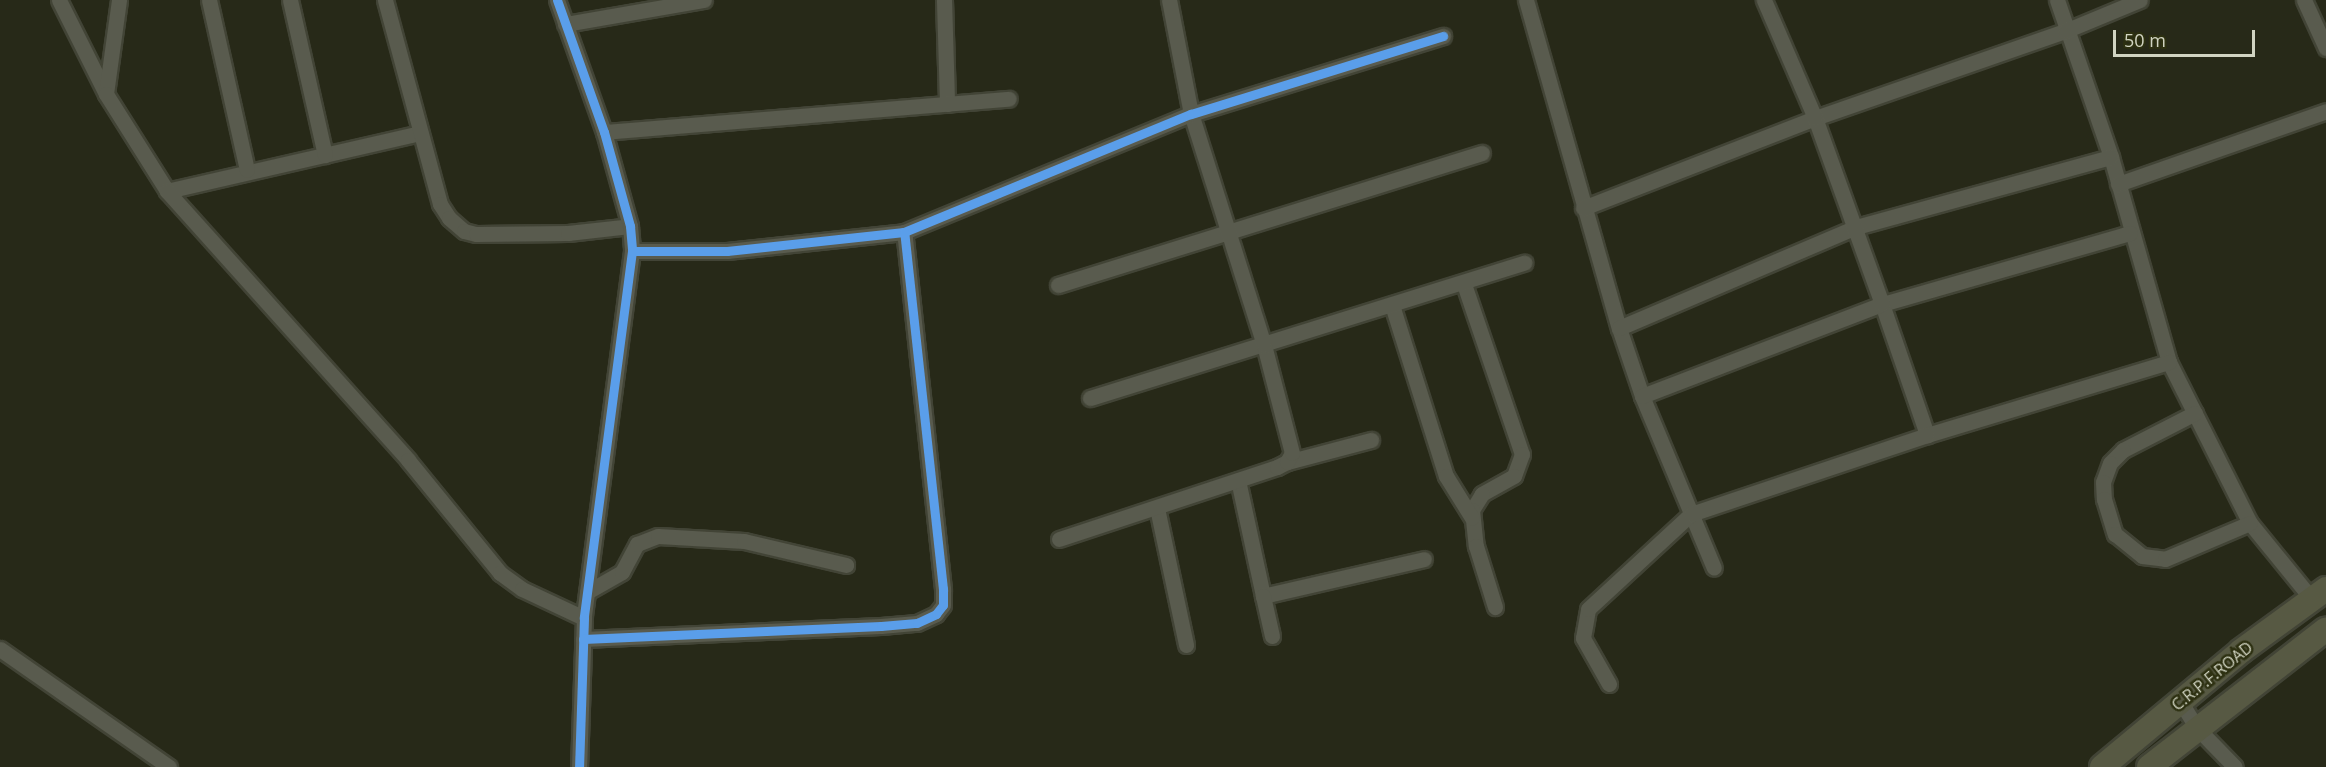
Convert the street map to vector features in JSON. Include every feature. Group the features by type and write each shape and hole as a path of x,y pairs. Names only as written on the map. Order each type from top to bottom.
{"main road":[{"name":"C.R.P.F.ROAD","path":"2102,767 2180,701 2318,593"},
{"name":"C.R.P.F.ROAD","path":"2149,767 2326,629"}],"street":[{"path":"59,0 106,94 167,191 408,460 500,573 522,590 584,618"},
{"path":"106,94 119,0"},
{"path":"208,0 247,170"},
{"path":"290,0 324,155"},
{"path":"385,0 440,204 464,231 476,234 568,232 630,226"},
{"path":"557,0 604,132 630,226 632,251 584,618 579,767"},
{"path":"565,24 702,0"},
{"path":"944,0 947,104"},
{"path":"1169,0 1191,114 1230,231 1292,445 1287,462"},
{"path":"1526,0 1583,208 1619,328 1642,396 1714,568"},
{"path":"1764,0 1815,117 1856,227 1927,435"},
{"path":"2056,0 2110,157 2169,362 2250,523 2318,593"},
{"path":"1583,208 1815,117 2065,31 2140,0"},
{"path":"2304,0 2326,48"},
{"path":"632,251 727,250 904,232 1191,114 1443,36"},
{"path":"604,132 1009,99"},
{"path":"2118,184 2326,111"},
{"path":"167,191 247,170 420,133"},
{"path":"1058,285 1482,153"},
{"path":"1619,328 1856,227 2110,157"},
{"path":"583,639 880,626 917,623 936,614 943,604 943,589 904,232"},
{"path":"1642,396 1882,304 2130,232"},
{"path":"1090,398 1464,284 1524,263"},
{"path":"1464,284 1522,454 1514,476 1475,501 1472,518"},
{"path":"1392,305 1446,476 1472,518 1495,607"},
{"path":"1609,684 1583,638 1588,609 1691,514 1927,435 2169,362"},
{"path":"2195,413 2123,450 2110,463 2104,490 2115,534 2142,556 2165,559 2250,523"},
{"path":"1059,539 1157,508 1287,462 1371,440"},
{"path":"1238,480 1272,636"},
{"path":"1157,508 1186,645"},
{"path":"587,592 622,572 637,544 658,536 744,541 846,565"},
{"path":"1263,596 1424,559"},
{"path":"0,649 169,767"},
{"path":"2180,701 2197,728 2235,767"}],"cycle path":[{"path":"557,0 604,132 630,226 632,251 584,618 579,767"},
{"path":"632,251 727,251 904,232 1191,114 1443,36"},
{"path":"583,639 881,626 917,623 936,614 943,605 943,589 904,232"}]}
